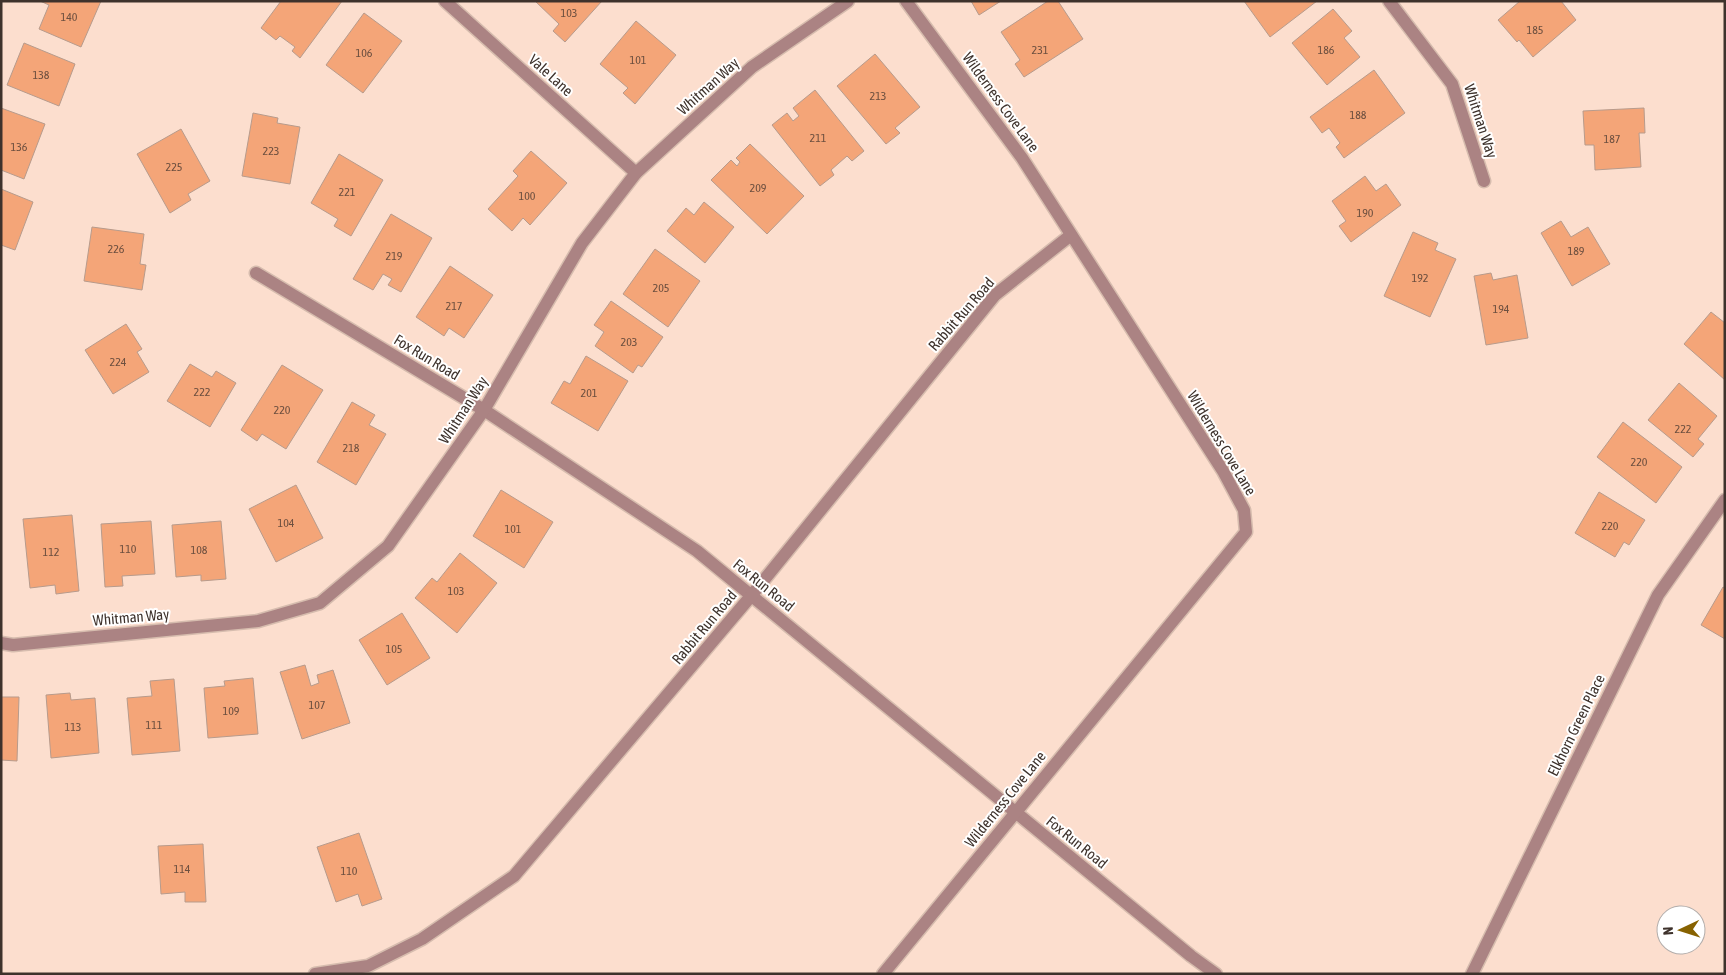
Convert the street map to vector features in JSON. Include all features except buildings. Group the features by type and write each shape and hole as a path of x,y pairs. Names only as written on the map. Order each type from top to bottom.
{"street":[{"name":"Vale Lane","path":"445,1 636,172"},
{"name":"Whitman Way","path":"1,643 13,645 258,621 320,603 388,546 484,410 582,244 636,172 752,67 848,1"},
{"name":"Wilderness Cove Lane","path":"883,974 1246,532 1244,510 1222,471 1022,158 906,1"},
{"name":"Whitman Way","path":"1389,1 1452,84 1484,181"},
{"name":"Rabbit Run Road","path":"314,974 368,966 422,939 514,876 751,596 996,295 1071,235"},
{"name":"Fox Run Road","path":"256,273 484,410 697,552 1191,956 1216,974"},
{"name":"Elkhorn Green Place","path":"1472,974 1658,595 1725,500"}]}
